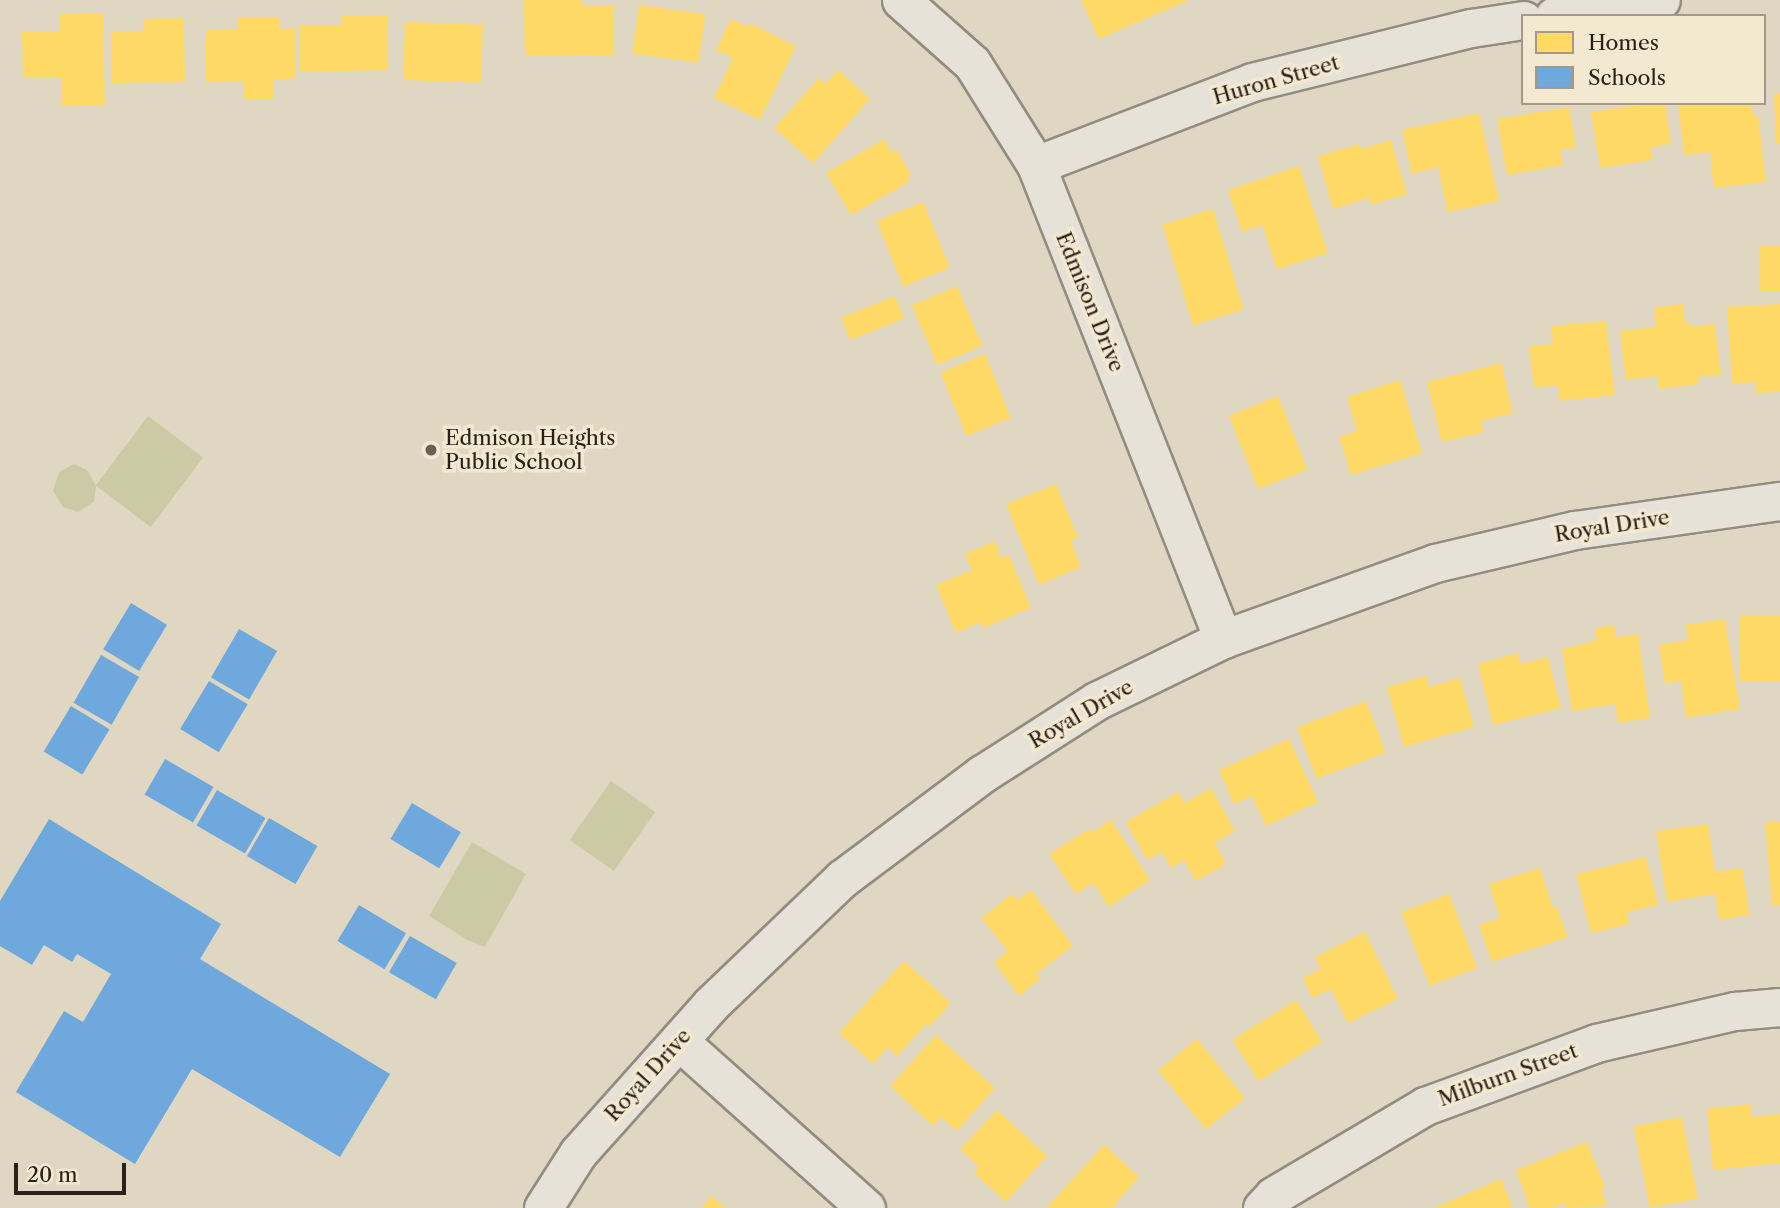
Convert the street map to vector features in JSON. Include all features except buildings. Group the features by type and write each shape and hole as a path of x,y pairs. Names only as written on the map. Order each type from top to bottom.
{"street":[{"name":"Edmison Drive","path":"901,0 972,63 1036,165 1223,639"},
{"path":"1567,14 1661,0"},
{"name":"Huron Street","path":"1036,165 1252,82 1471,28 1521,20"},
{"name":"Royal Drive","path":"543,1208 578,1153 710,1004 843,878 961,790 1096,701 1223,639 1435,562 1576,530 1780,501"},
{"name":"Milburn Street","path":"1262,1208 1273,1196 1425,1106 1596,1043 1735,1011 1780,1007"},
{"path":"679,1041 866,1208"}],"shaded area":[{"path":"148,416 203,458 151,527 96,485"},
{"path":"74,464 87,470 96,486 94,502 78,512 63,507 53,491 59,472"},
{"path":"611,781 655,812 614,871 570,840"},
{"path":"472,842 526,874 485,947 469,941 429,916"}],"place":[{"name":"Edmison Heights Public School","path":"431,450"}]}
